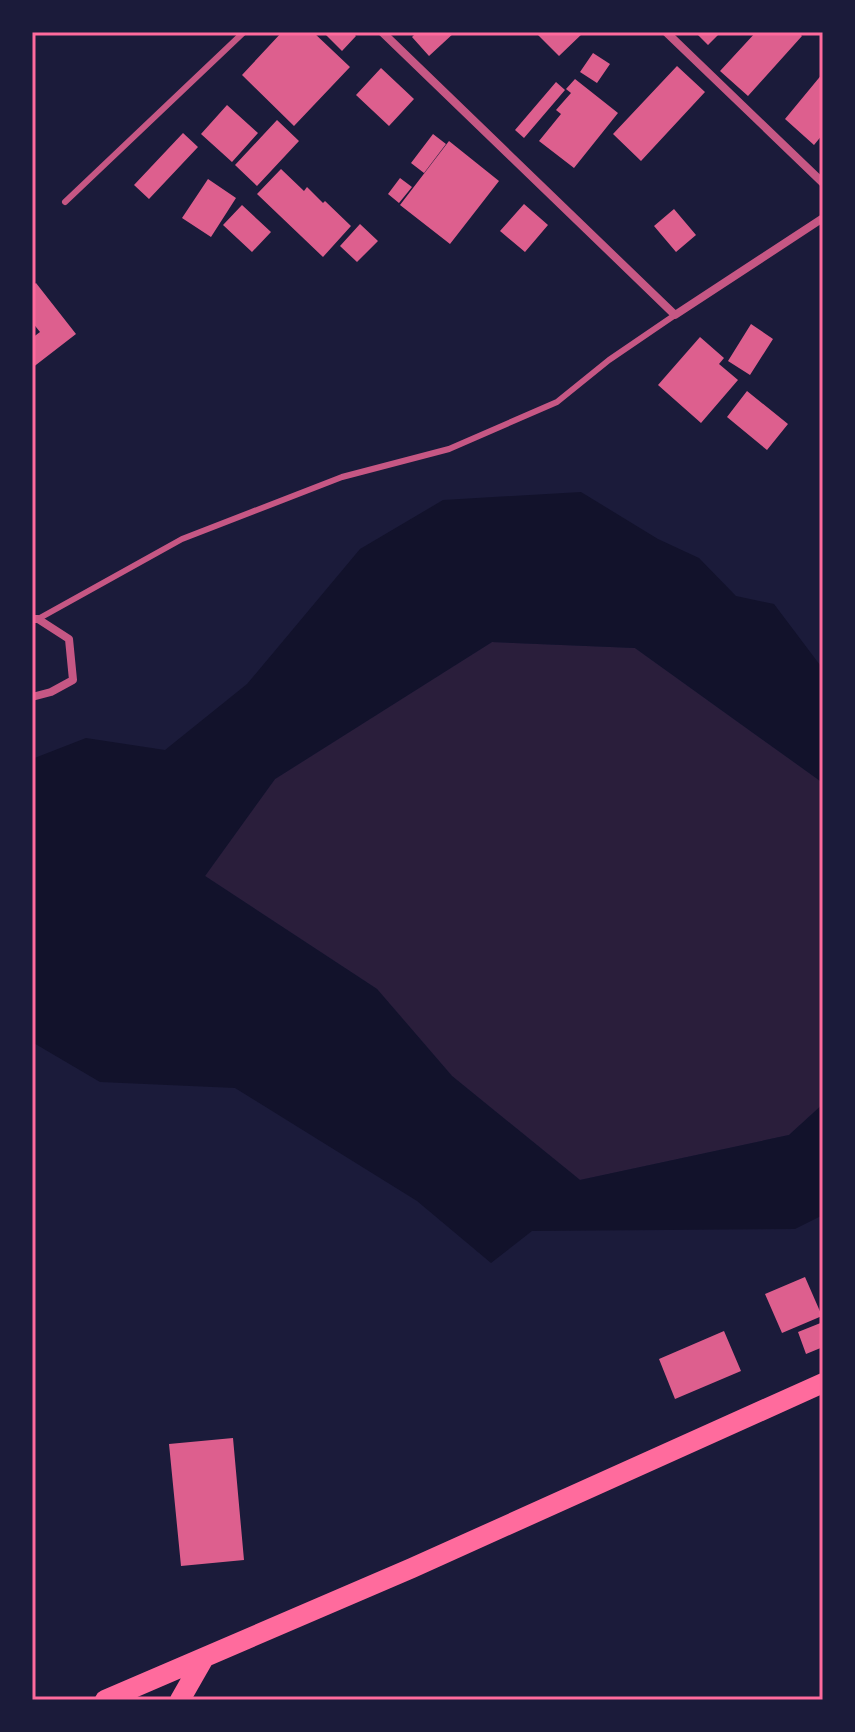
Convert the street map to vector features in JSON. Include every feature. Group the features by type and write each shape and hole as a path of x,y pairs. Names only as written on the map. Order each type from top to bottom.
{"main road":[{"path":"105,1700 823,1383"},
{"path":"180,1700 204,1658"}],"street":[{"path":"382,32 675,315 823,218"},
{"path":"666,32 823,183"},
{"path":"32,697 51,692 73,680 69,639 35,619"}],"lane":[{"path":"65,202 244,32"},
{"path":"35,619 182,539 342,477 449,449 557,402 609,360 675,315"}],"shaded area":[{"path":"581,492 658,539 699,558 736,596 774,604 823,669 823,783 635,648 492,642 275,779 205,876 377,989 452,1076 580,1180 789,1135 823,1104 823,1215 795,1229 532,1231 491,1263 417,1201 235,1088 100,1082 32,1042 32,759 86,738 165,750 247,684 360,549 443,500"},
{"path":"492,642 635,648 823,783 823,1104 789,1135 580,1180 452,1076 377,989 205,876 275,779"}],"building":[{"path":"282,32 313,32 350,67 294,126 242,75"},
{"path":"323,32 352,32 356,36 342,51"},
{"path":"417,32 455,32 429,56 412,37"},
{"path":"535,32 584,32 559,56"},
{"path":"695,32 721,32 708,45"},
{"path":"756,32 798,32 802,36 748,96 720,71"},
{"path":"593,53 610,64 597,83 580,72"},
{"path":"677,66 705,92 641,161 613,134"},
{"path":"381,68 414,99 389,126 356,95"},
{"path":"823,73 823,134 814,145 785,119"},
{"path":"575,79 618,113 574,168 539,141 561,114 556,110 571,93 566,89"},
{"path":"556,82 565,90 524,138 515,130"},
{"path":"227,105 258,133 232,162 201,134"},
{"path":"277,120 299,141 257,186 235,165"},
{"path":"183,133 198,147 149,199 134,185"},
{"path":"433,134 446,144 424,173 411,163"},
{"path":"449,141 499,181 450,244 400,205"},
{"path":"281,169 304,191 307,187 323,203 325,201 351,226 323,257 257,194"},
{"path":"400,178 412,187 399,203 388,194"},
{"path":"208,179 236,198 211,237 182,218"},
{"path":"524,204 548,225 525,252 500,231"},
{"path":"242,205 271,232 252,252 223,225"},
{"path":"674,209 696,235 676,252 654,226"},
{"path":"360,224 378,241 357,262 340,246"},
{"path":"36,283 76,334 32,368 32,338 40,332 32,322 32,286"},
{"path":"751,324 773,339 750,375 728,361"},
{"path":"700,337 724,358 719,364 738,380 701,423 658,385"},
{"path":"747,391 788,424 767,450 727,417"},
{"path":"805,1277 822,1316 782,1333 765,1294"},
{"path":"823,1322 823,1347 806,1354 798,1332"},
{"path":"724,1331 741,1371 675,1399 659,1359"},
{"path":"233,1438 244,1560 181,1566 169,1444"}]}
